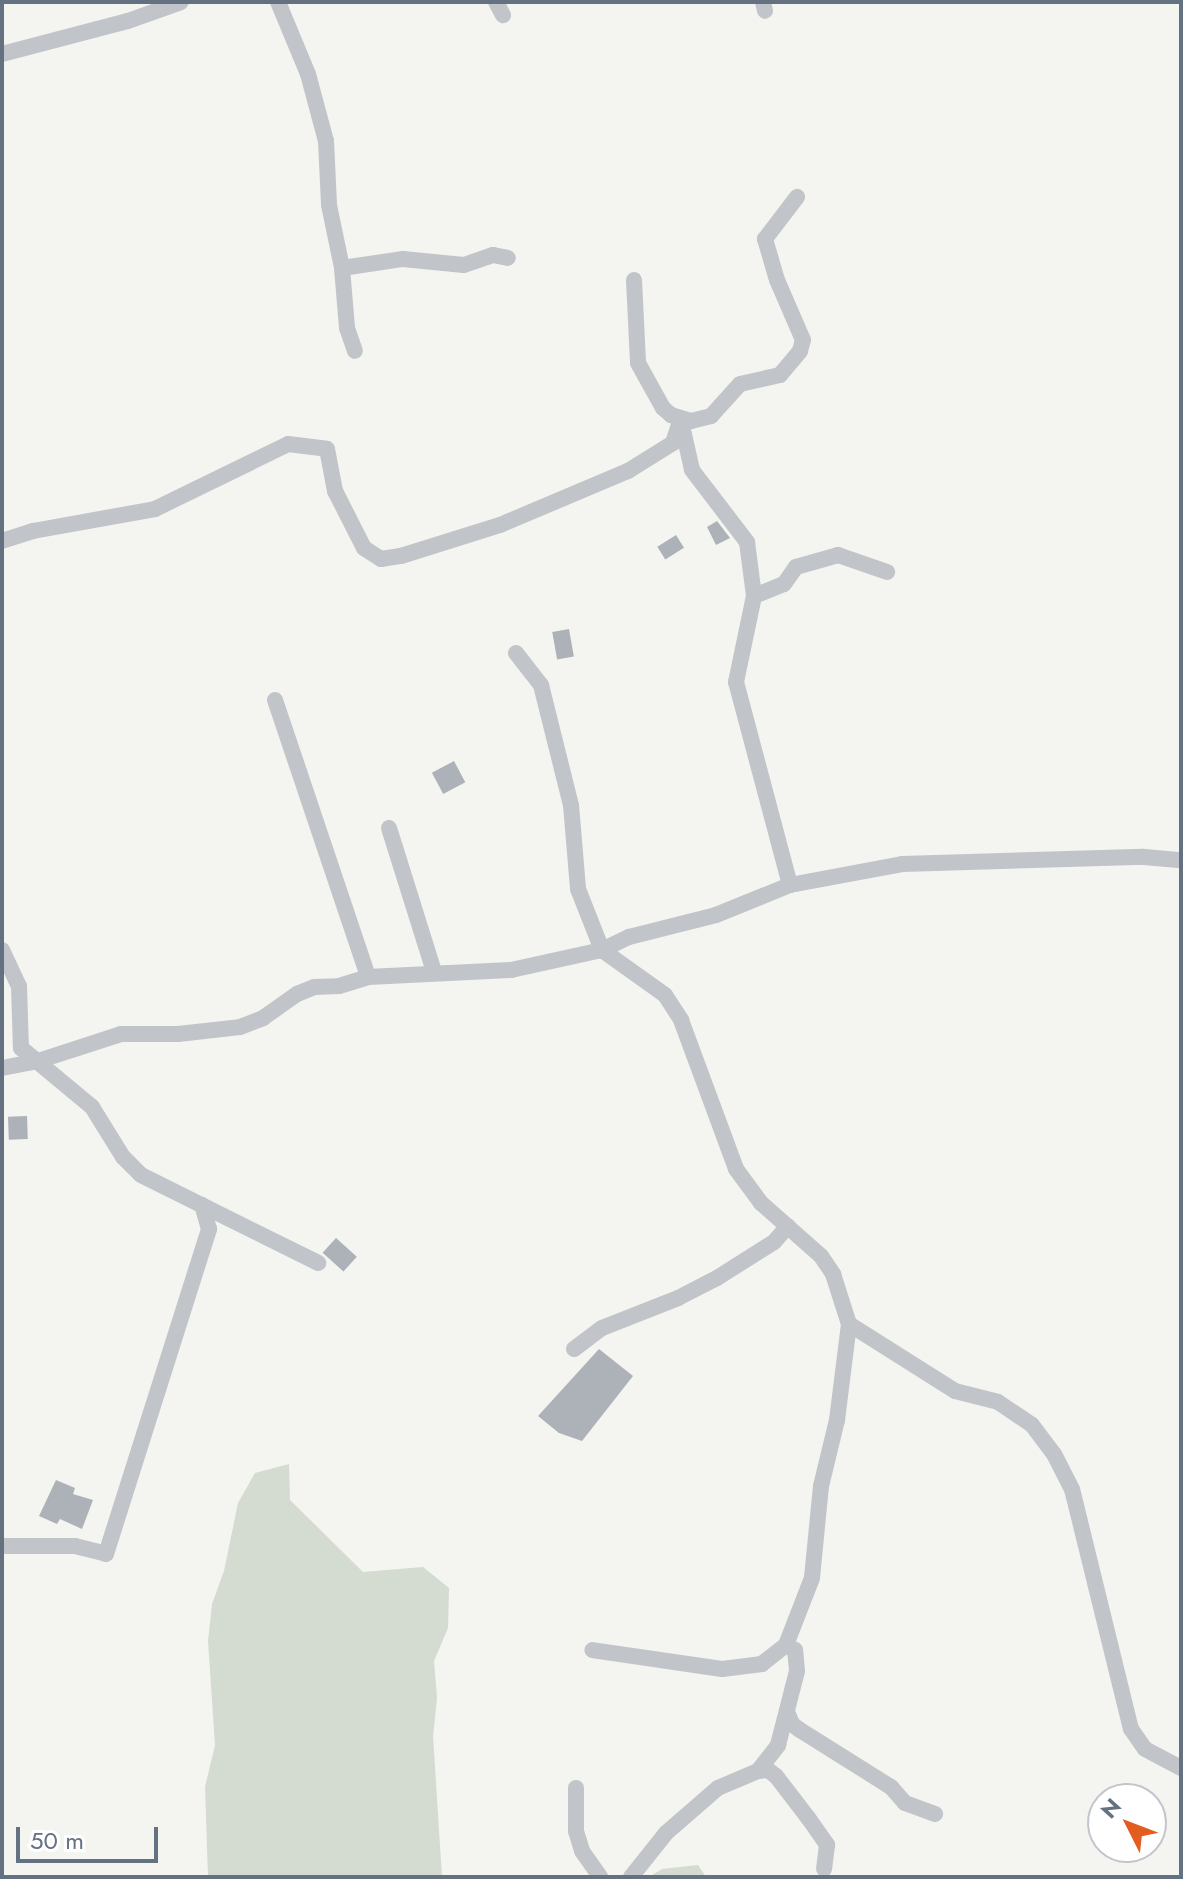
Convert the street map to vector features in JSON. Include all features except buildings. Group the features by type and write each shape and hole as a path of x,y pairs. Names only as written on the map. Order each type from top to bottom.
{"street":[{"path":"2,54 128,21 181,2"},
{"path":"278,2 308,74 326,141 329,205 342,268 347,328 355,351"},
{"path":"634,280 638,363 663,408 681,419 711,416 740,384 780,375 795,360 803,340 777,280 765,239 797,197"},
{"path":"342,268 403,259 464,265 493,255 508,258"},
{"path":"2,541 33,531 155,509 288,444 327,449 335,491 364,548 381,559 500,525 628,471 673,443 681,419"},
{"path":"681,419 692,470 747,542 754,596 736,682 747,734 790,885"},
{"path":"754,596 784,584 796,567 838,555 887,572"},
{"path":"516,653 541,685 571,805 578,889 602,950 665,995 681,1020 736,1169 761,1203 821,1256 833,1274 849,1324 837,1420 821,1486 812,1578 786,1645 762,1664 722,1669 592,1650"},
{"path":"275,700 368,977"},
{"path":"389,828 434,972"},
{"path":"2,1068 38,1061 121,1034 178,1034 240,1027 263,1018 297,994 368,977 511,970 602,950 629,937 716,915 790,885 902,864 1144,857 1181,860"},
{"path":"2,950 19,986 21,1048 92,1107 123,1157 141,1175 318,1263"},
{"path":"2,1546 75,1546 106,1554 209,1229 202,1205"},
{"path":"574,1349 602,1328 678,1298 717,1278 774,1242 788,1226"},
{"path":"849,1324 955,1391 998,1402 1032,1425 1054,1454 1072,1489 1131,1729 1145,1749 1181,1768"},
{"path":"758,1771 778,1745 788,1714 797,1671 795,1650 786,1645"},
{"path":"788,1714 792,1724 891,1787 905,1803 935,1814"},
{"path":"631,1877 666,1833 718,1788 758,1771 768,1770 776,1776 827,1845 824,1869"},
{"path":"576,1788 576,1831 582,1851 600,1877"}],"shaded area":[{"path":"289,1464 290,1500 363,1572 423,1567 449,1588 448,1628 434,1661 437,1698 433,1736 442,1877 208,1877 205,1787 215,1745 208,1641 212,1604 224,1571 238,1503 255,1473"},
{"path":"698,1865 706,1877 649,1877 662,1869"}]}
